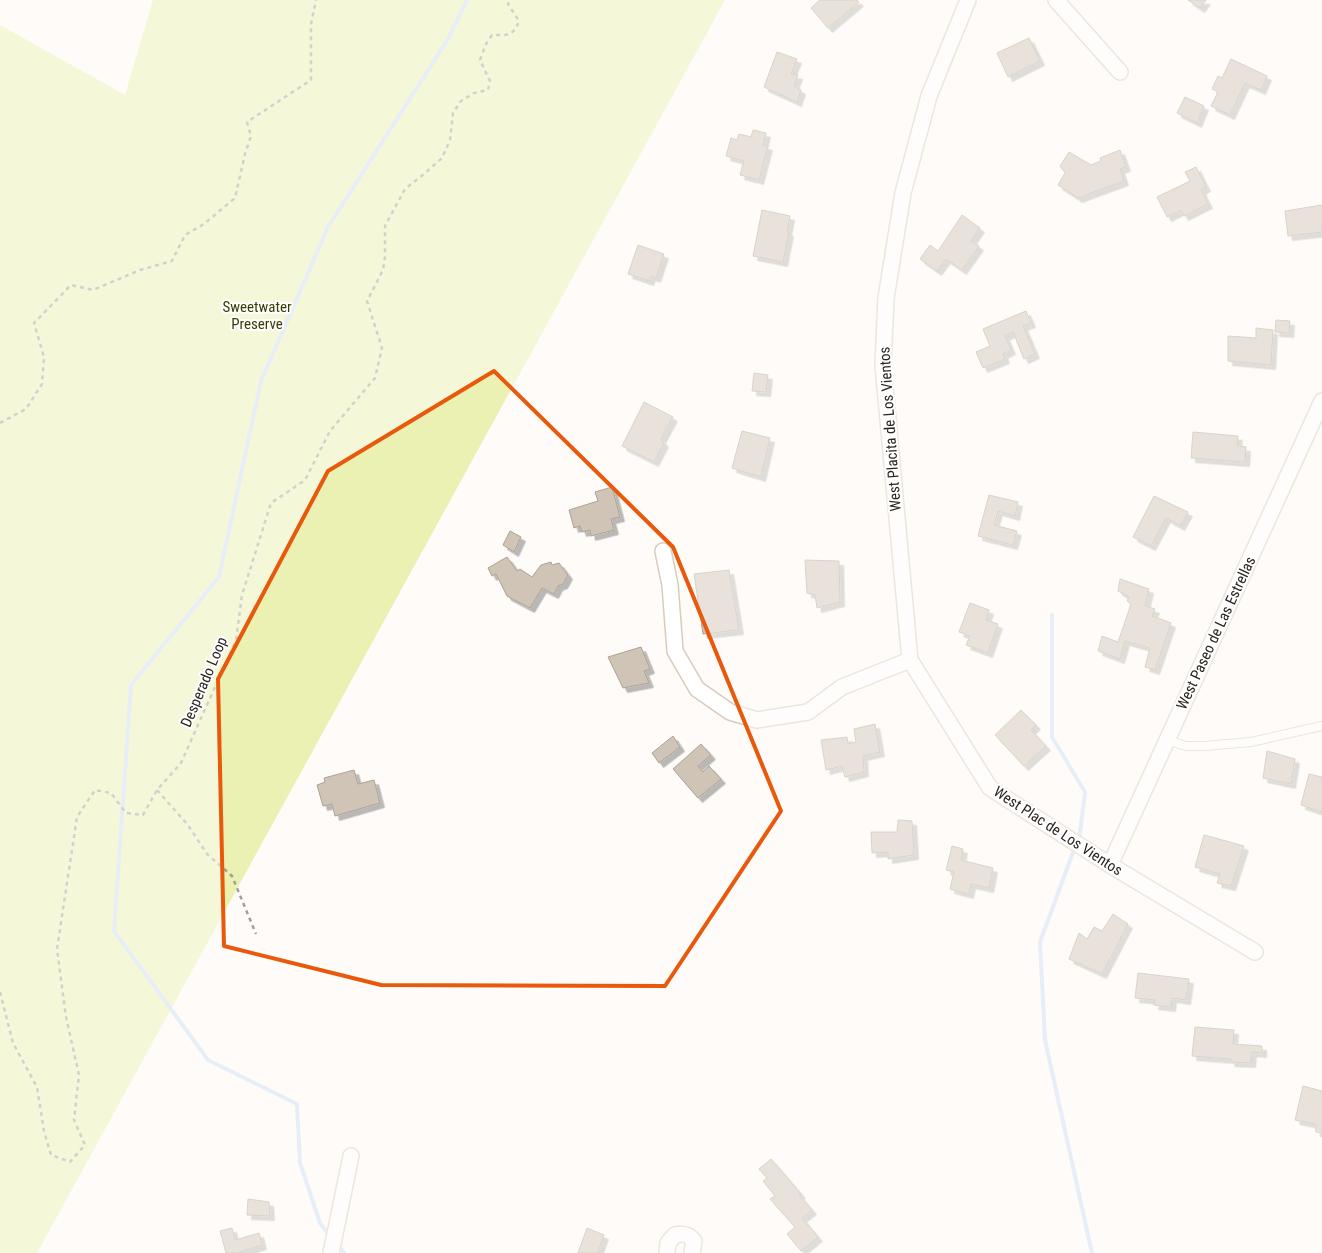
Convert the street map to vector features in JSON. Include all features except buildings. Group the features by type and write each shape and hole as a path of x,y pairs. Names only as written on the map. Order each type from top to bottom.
{"street":[{"name":"West Placita de Los Vientos","path":"910,660 883,364 886,298 903,193 929,96 968,0"},
{"path":"1056,0 1120,72"},
{"name":"West Paseo de Las Estrellas","path":"1110,865 1322,401"},
{"path":"663,551 670,585 675,651 697,689 730,712 757,720 808,712 842,687 910,660"},
{"name":"West Plac de Los Vientos","path":"910,660 990,788 1110,865 1256,952"},
{"path":"332,1253 351,1156"},
{"path":"667,1253 668,1243 675,1235 682,1234 690,1236 694,1241 692,1253"}],"lane":[{"path":"1167,740 1186,746 1251,742 1322,726"}],"path":[{"path":"0,423 26,410 42,384 44,356 34,323 71,285 93,290 140,270 172,261 185,235 204,224 235,198 251,136 247,122 311,80 311,24 316,0"},
{"name":"Desperado Loop","path":"0,992 13,1043 37,1087 44,1132 51,1155 70,1162 85,1145 74,1120 79,1076 66,1017 57,949 77,817 95,790 111,793 126,813 143,815 157,790 181,764 236,640 242,595 271,503 305,480 330,430 375,378 382,348 367,301 382,270 385,257 385,226 405,189 442,158 450,140 453,113 461,102 474,93 488,90 490,81 480,60 486,44 492,35 508,35 516,29 519,21 508,4 510,0"},
{"path":"157,790 188,826 207,854 232,876 256,934"}],"highlighted area":[{"path":"494,371 673,547 781,811 665,986 381,985 224,946 218,679 328,471"}],"green space":[{"name":"Sweetwater Preserve","path":"153,0 725,0 37,1253 0,1253 0,25 125,95"}],"waterway":[{"path":"329,1235 320,1223 300,1163 297,1104 208,1060 114,931 131,685 219,577 261,381 328,227 448,39 467,0"},
{"path":"1052,615 1052,737 1085,792 1080,833 1077,840"},
{"path":"1075,847 1040,942 1045,1040 1092,1253"},
{"path":"337,1244 344,1253"}]}
